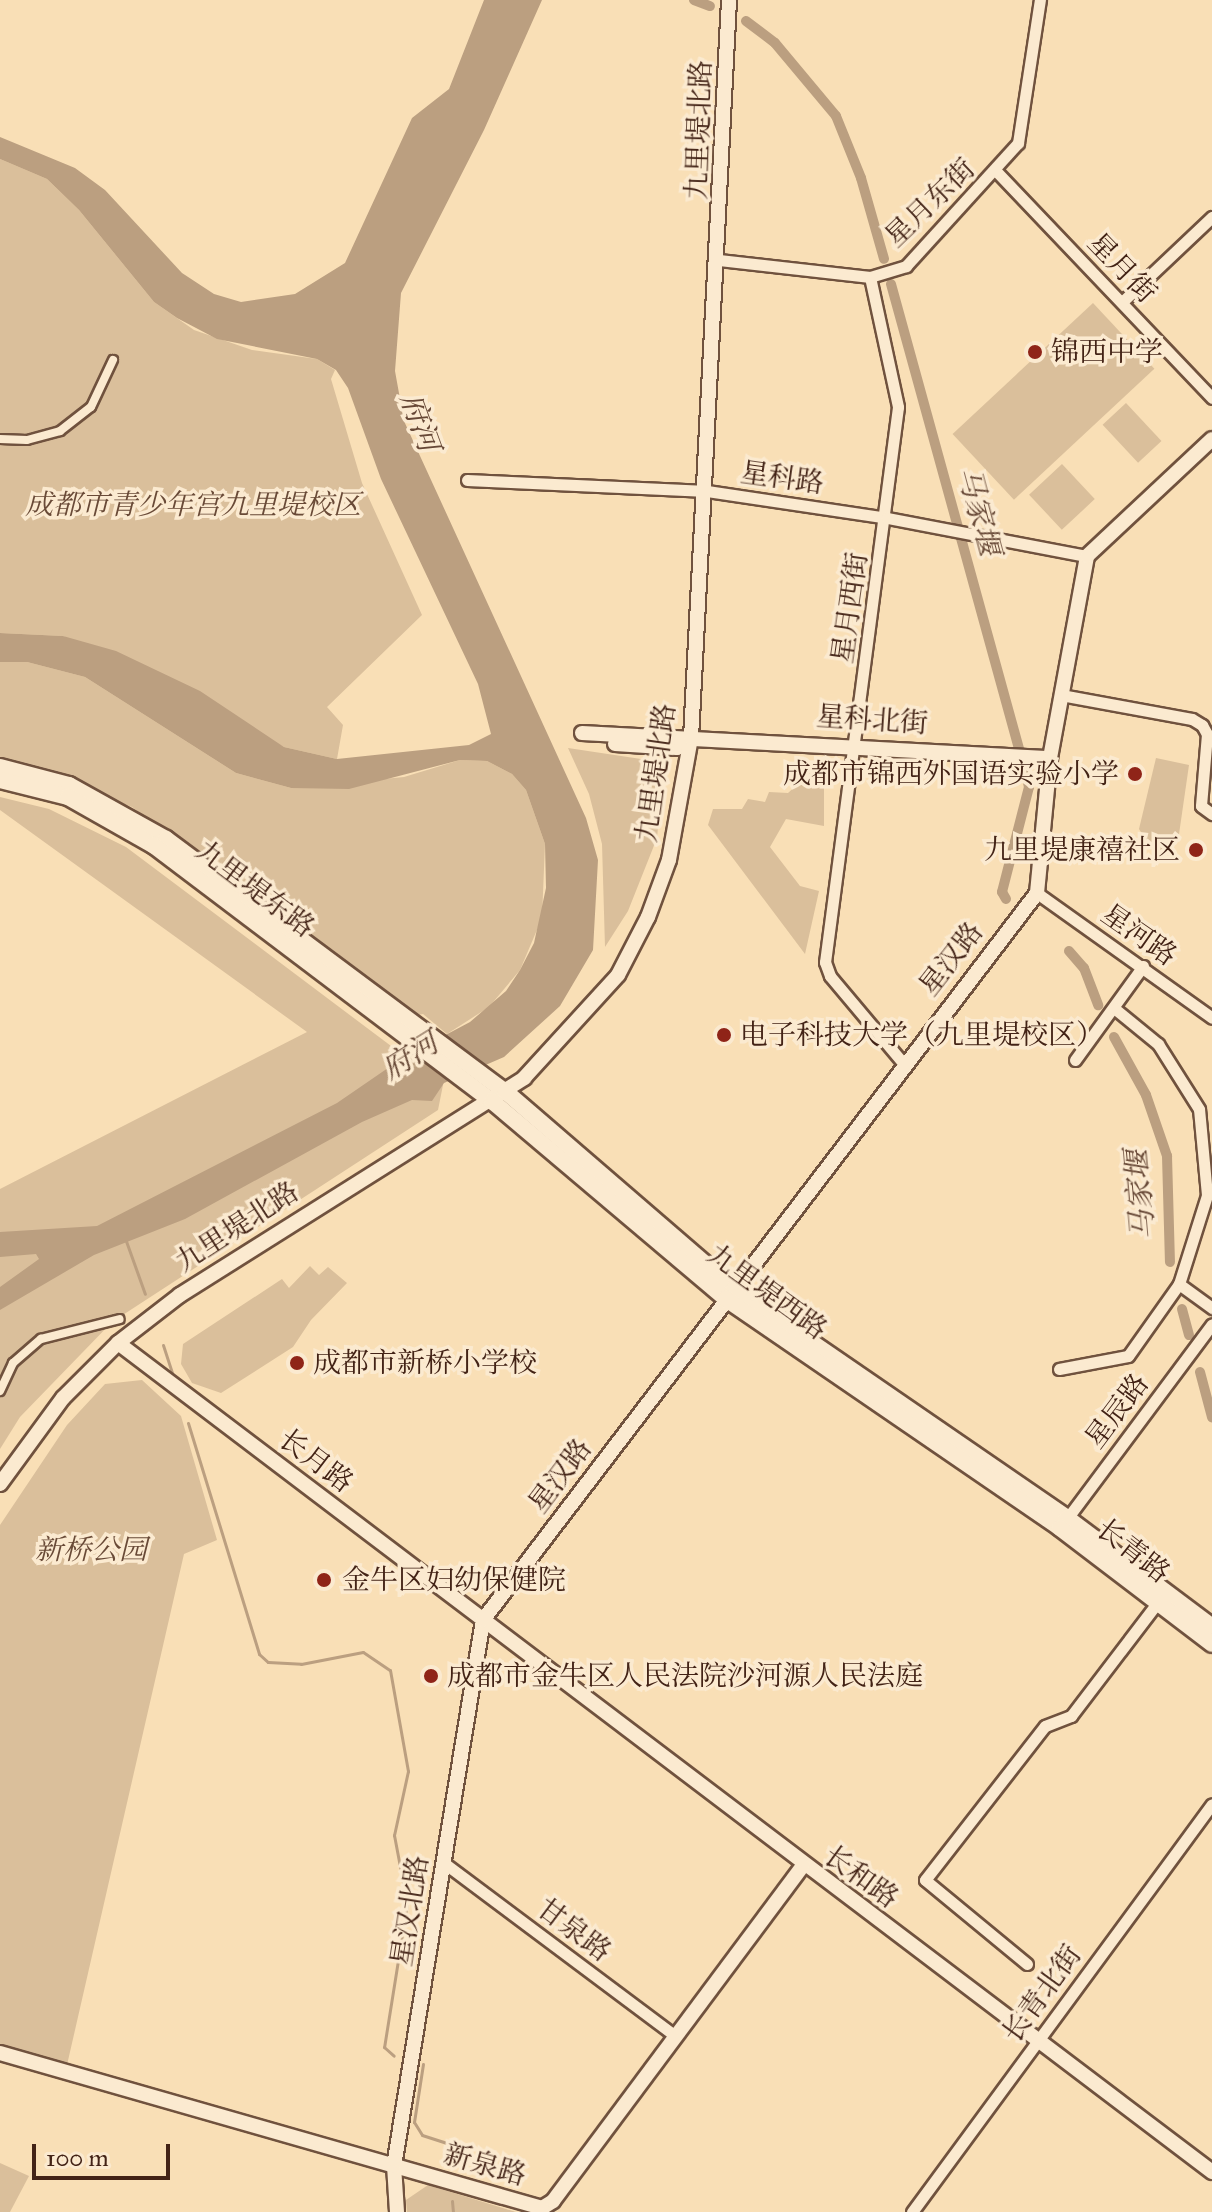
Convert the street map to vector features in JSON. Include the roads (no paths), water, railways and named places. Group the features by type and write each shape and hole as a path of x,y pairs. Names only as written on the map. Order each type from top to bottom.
{"main road":[{"path":"0,767 69,785 131,817 476,1069 499,1096"},
{"name":"九里堤东路","path":"0,780 68,797 153,845 458,1077"},
{"name":"九里堤西路","path":"458,1077 499,1096 730,1294 1064,1523"},
{"path":"1064,1523 1212,1627"},
{"name":"长青路","path":"1064,1523 1157,1603 1212,1644"}],"street":[{"name":"九里堤北路","path":"0,1484 63,1398 118,1343 291,1221 499,1096 573,1030 618,975 669,860 691,738 719,260 729,0"},
{"name":"星月东街","path":"719,260 870,277 906,266 997,172 1018,143 1040,0"},
{"name":"星月街","path":"997,172 1212,398"},
{"path":"1122,302 1212,217"},
{"name":"星月西街","path":"870,277 898,407 887,518 825,962 830,976 903,1063"},
{"path":"0,439 27,440 60,431 91,407 113,360"},
{"path":"1037,893 1050,758 1087,556 1212,439"},
{"name":"星科路","path":"467,480 707,491 887,518 1087,556"},
{"path":"1061,695 1207,724 1201,806 1212,814"},
{"path":"582,733 652,736 691,738 677,748 602,743 582,733"},
{"name":"星科北街","path":"691,738 856,744 1050,758"},
{"name":"星汉路","path":"483,1620 903,1063 1037,893"},
{"name":"星河路","path":"1037,893 1212,1018"},
{"path":"1075,1060 1143,966"},
{"path":"1059,1369 1128,1356 1179,1284 1207,1195 1199,1109 1158,1044 1114,1008"},
{"path":"1179,1284 1212,1308"},
{"path":"0,1391 13,1363 41,1339 120,1319"},
{"name":"星辰路","path":"1064,1523 1208,1339 1212,1324"},
{"name":"长月路","path":"118,1343 483,1620"},
{"path":"1027,1964 925,1880 1045,1726 1071,1716 1157,1603"},
{"name":"星汉北路","path":"397,2212 394,2166 483,1620"},
{"name":"长和路","path":"483,1620 803,1866 1212,2172"},
{"name":"长青北街","path":"912,2212 1212,1804"},
{"name":"甘泉路","path":"444,1863 674,2035"},
{"name":"新泉路","path":"0,2053 542,2208 553,2201 803,1866"}],"water":[{"name":"府河","path":"484,0 542,0 484,130 401,293 395,371 404,421 586,818 598,860 593,950 560,1006 504,1057 444,1083 432,1101 412,1100 362,1122 185,1219 94,1255 0,1310 0,1287 39,1259 36,1254 0,1257 0,1232 97,1226 337,1103 404,1057 470,1022 506,991 520,970 534,943 546,888 545,844 526,790 512,774 487,761 460,760 349,789 291,788 236,773 85,677 27,662 0,662 0,633 63,636 116,651 200,691 284,747 337,759 469,745 491,734 478,684 381,479 348,388 336,370 317,359 217,339 177,318 154,302 79,210 47,179 0,159 0,137 75,168 105,190 182,273 214,294 241,302 295,294 345,263 412,118 449,89"}],"waterway":[{"name":"马家堰","path":"694,0 710,6"},
{"name":"马家堰","path":"746,21 775,43 836,116 861,178 884,259"},
{"name":"马家堰","path":"891,284 1020,751"},
{"name":"马家堰","path":"1006,899 1002,892 1029,787 1024,766"},
{"name":"马家堰","path":"1069,951 1084,968 1098,1005"},
{"name":"马家堰","path":"1114,1037 1146,1095 1167,1156 1170,1262"},
{"path":"126,1241 145,1294"},
{"name":"马家堰","path":"1182,1309 1189,1335"},
{"path":"163,1345 173,1376"},
{"name":"马家堰","path":"1200,1372 1212,1417"},
{"path":"188,1423 259,1654 268,1662 301,1664 363,1652 390,1670 408,1771 394,1835 407,1904 384,2047 394,2056"},
{"path":"423,2064 414,2122 422,2135 447,2143 450,2164"},
{"path":"452,2201 453,2212"}],"place":[{"name":"锦西中学","path":"1035,352"},
{"name":"成都市锦西外国语实验小学","path":"1135,774"},
{"name":"九里堤康禧社区","path":"1196,850"},
{"name":"电子科技大学（九里堤校区）","path":"724,1035"},
{"name":"成都市新桥小学校","path":"297,1363"},
{"name":"金牛区妇幼保健院","path":"324,1580"},
{"name":"成都市金牛区人民法院沙河源人民法庭","path":"431,1676"}],"park label":[{"name":"成都市青少年宫九里堤校区","path":"193,505"},
{"name":"新桥公园","path":"91,1550"}]}
